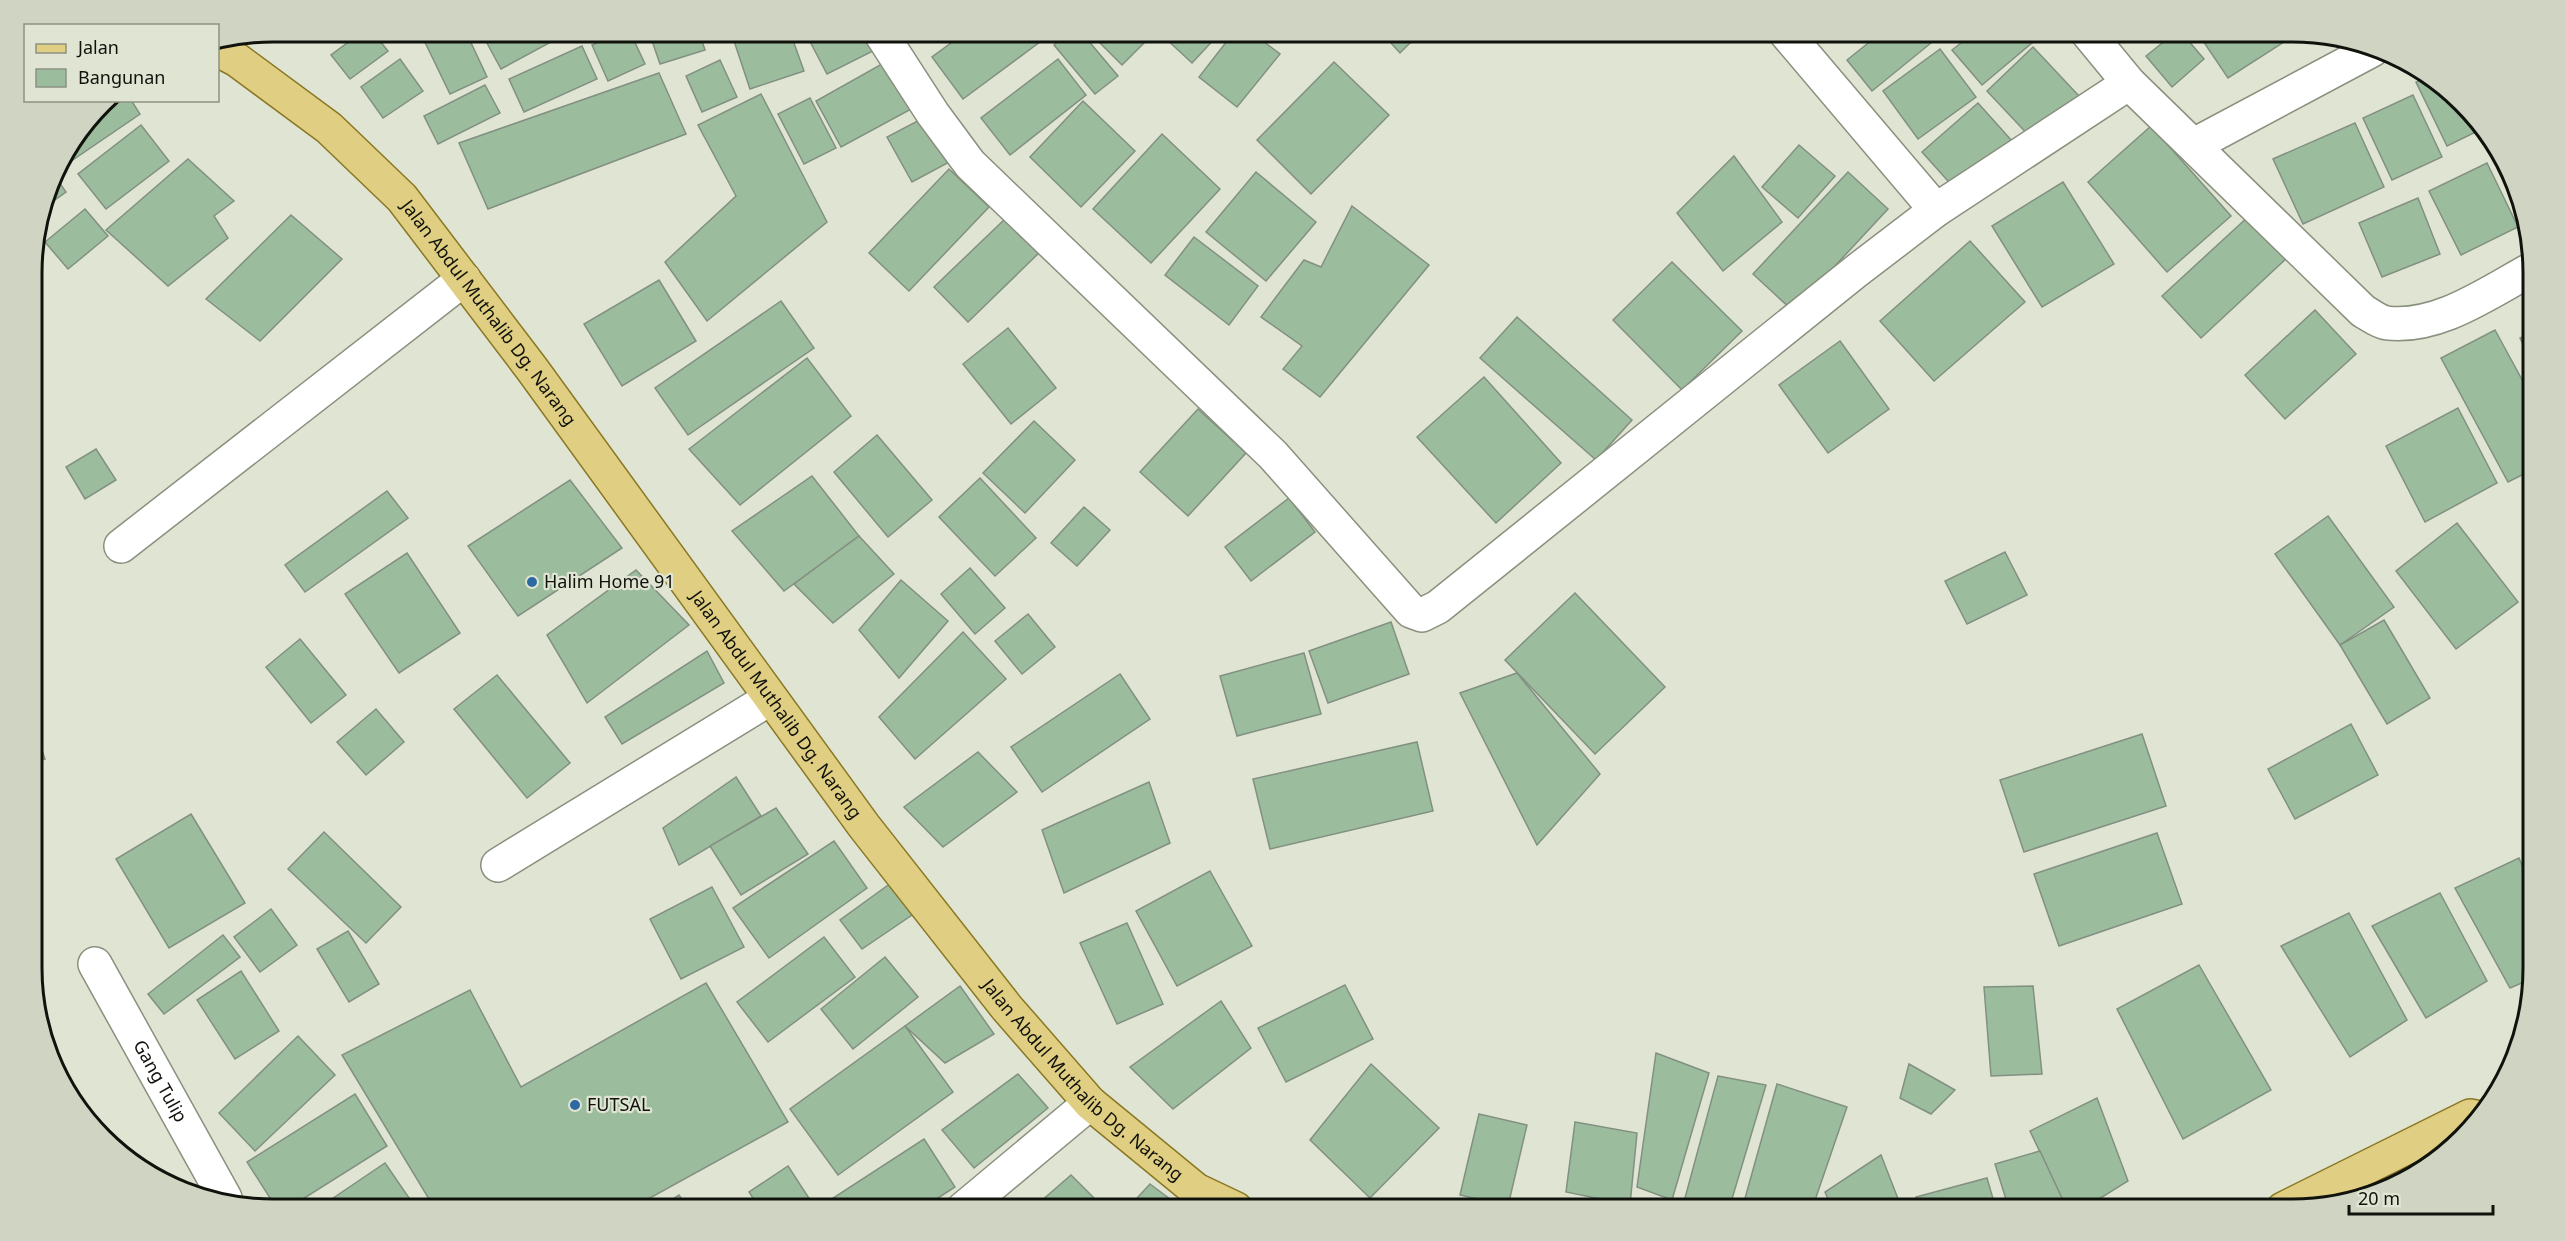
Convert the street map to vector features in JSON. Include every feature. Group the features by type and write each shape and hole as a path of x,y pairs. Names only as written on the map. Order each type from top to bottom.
{"main road":[{"name":"Jalan Abdul Muthalib Dg. Narang","path":"219,51 237,60 329,128 402,198 539,378 864,826 1007,1008 1090,1104 1196,1190 1215,1199"},
{"path":"2304,1199 2463,1123"}],"street":[{"path":"886,42 933,114 970,164 1273,455 1411,611 1422,615 1438,607 1836,287 1936,210 2129,83"},
{"path":"1793,42 1936,210"},
{"path":"2095,42 2129,83 2362,311 2385,323 2419,323 2458,309 2523,274"},
{"path":"2194,145 2365,54"},
{"path":"121,546 464,279"},
{"path":"498,865 770,699"},
{"name":"Gang Tulip","path":"94,964 222,1193"},
{"path":"975,1199 1090,1104"}],"building":[{"path":"349,42 381,42 388,51 350,79 331,55"},
{"path":"425,42 471,42 487,77 450,94"},
{"path":"486,42 551,42 501,69"},
{"path":"599,42 635,42 645,64 608,81 592,45"},
{"path":"652,42 702,42 705,50 660,64"},
{"path":"734,42 794,42 804,71 750,89"},
{"path":"810,42 873,42 877,49 827,74"},
{"path":"952,42 1040,42 963,99 932,57"},
{"path":"1058,42 1089,42 1118,76 1095,94 1054,45"},
{"path":"1099,42 1145,42 1122,65"},
{"path":"1170,42 1212,42 1192,63"},
{"path":"1226,42 1264,42 1280,54 1237,107 1199,77"},
{"path":"1390,42 1411,42 1400,53"},
{"path":"1870,42 1931,43 1872,91 1847,60"},
{"path":"1962,42 2033,42 1982,85 1952,50"},
{"path":"2164,42 2190,42 2204,59 2172,87 2146,56"},
{"path":"2204,42 2284,42 2228,78"},
{"path":"582,46 597,79 524,112 509,79"},
{"path":"2033,47 2079,96 2033,140 1987,91"},
{"path":"1940,49 1976,97 1918,139 1883,91"},
{"path":"400,59 423,91 383,118 361,87"},
{"path":"1058,59 1086,95 1010,155 981,118"},
{"path":"720,60 737,97 702,112 686,76"},
{"path":"889,60 915,107 841,147 816,101"},
{"path":"1334,62 1389,115 1311,194 1257,140"},
{"path":"659,73 686,134 488,209 459,143"},
{"path":"2419,81 2444,99 2475,133 2447,146 2416,82"},
{"path":"485,85 500,113 438,144 424,116"},
{"path":"761,94 827,222 707,321 665,262 736,196 698,125"},
{"path":"2413,95 2442,157 2392,180 2363,118"},
{"path":"810,98 836,148 804,164 778,114"},
{"path":"1083,101 1135,151 1081,207 1030,157"},
{"path":"118,102 132,102 140,114 71,161 99,121"},
{"path":"1978,103 2012,141 1956,190 1922,152"},
{"path":"929,115 953,160 912,182 887,137"},
{"path":"2355,123 2384,187 2303,224 2273,159"},
{"path":"141,125 169,161 106,209 78,174"},
{"path":"2151,126 2231,216 2167,272 2088,182"},
{"path":"1162,134 1220,189 1151,263 1093,209"},
{"path":"1799,145 1835,176 1798,218 1762,187"},
{"path":"1734,156 1782,222 1723,271 1677,213"},
{"path":"188,159 234,201 214,216 228,238 168,286 106,230"},
{"path":"2487,163 2518,227 2461,255 2429,191"},
{"path":"949,169 989,207 909,291 869,253"},
{"path":"1256,172 1316,222 1266,281 1206,232"},
{"path":"1848,172 1888,209 1793,311 1753,274"},
{"path":"2063,182 2114,264 2042,307 1992,226"},
{"path":"60,184 66,192 53,201"},
{"path":"2418,198 2440,254 2382,277 2359,223"},
{"path":"1352,206 1429,265 1320,397 1283,369 1302,346 1261,317 1304,260 1321,267"},
{"path":"85,209 108,236 68,269 45,242"},
{"path":"291,215 342,259 260,341 206,299"},
{"path":"2250,215 2289,256 2201,338 2162,296"},
{"path":"1007,217 1041,251 968,322 934,287"},
{"path":"1194,237 1258,286 1229,325 1165,275"},
{"path":"1970,241 2025,302 1934,381 1880,321"},
{"path":"1672,262 1742,331 1682,390 1613,320"},
{"path":"659,280 696,341 622,386 584,324"},
{"path":"781,301 814,348 688,435 655,388"},
{"path":"2315,310 2356,354 2285,419 2245,375"},
{"path":"1517,317 1632,420 1596,460 1480,358"},
{"path":"1008,328 1056,388 1011,424 963,364"},
{"path":"2495,330 2523,381 2523,474 2508,482 2441,358"},
{"path":"1840,341 1889,409 1828,453 1779,385"},
{"path":"807,358 851,416 740,505 689,449"},
{"path":"1484,377 1561,463 1496,523 1417,437"},
{"path":"2458,408 2497,483 2425,522 2386,446"},
{"path":"1198,409 1246,453 1188,516 1140,472"},
{"path":"1034,421 1075,460 1025,513 983,473"},
{"path":"877,435 932,500 888,537 834,472"},
{"path":"96,449 116,480 85,499 66,467"},
{"path":"812,476 859,536 784,591 732,531"},
{"path":"980,478 1036,538 995,576 939,517"},
{"name":"Halim Home 91","path":"570,480 622,548 518,616 468,546"},
{"path":"387,491 408,518 305,592 285,565"},
{"path":"1289,498 1315,532 1251,581 1225,547"},
{"path":"1084,507 1110,530 1077,566 1051,543"},
{"path":"2328,516 2394,607 2340,645 2275,554"},
{"path":"2457,523 2518,602 2456,649 2396,571"},
{"path":"859,536 894,574 833,623 794,584"},
{"path":"2005,552 2027,595 1967,624 1945,581"},
{"path":"407,553 460,633 399,673 345,594"},
{"path":"970,568 1005,608 975,634 941,594"},
{"path":"636,570 689,625 587,703 547,635"},
{"path":"901,580 948,621 899,678 859,630"},
{"path":"1575,593 1665,687 1595,754 1505,660"},
{"path":"1028,614 1055,647 1022,674 995,641"},
{"path":"2384,620 2430,698 2387,724 2340,645"},
{"path":"1391,622 1409,674 1328,703 1309,651"},
{"path":"963,632 1006,679 915,759 879,717"},
{"path":"300,639 346,695 311,723 266,667"},
{"path":"707,651 724,683 622,744 605,717"},
{"path":"1304,653 1321,714 1237,736 1220,676"},
{"path":"1517,673 1600,774 1537,845 1460,693"},
{"path":"1120,674 1150,719 1042,792 1011,747"},
{"path":"497,675 570,763 527,798 454,709"},
{"path":"376,709 404,742 366,775 337,742"},
{"path":"2351,724 2378,775 2295,819 2268,769"},
{"path":"2142,734 2166,806 2024,852 2000,780"},
{"path":"1417,742 1433,811 1270,849 1253,779"},
{"path":"978,752 1017,792 943,847 904,807"},
{"path":"736,777 761,816 679,865 663,828"},
{"path":"1149,782 1170,843 1064,893 1042,830"},
{"path":"776,808 808,854 741,895 710,846"},
{"path":"191,814 245,903 169,948 116,859"},
{"path":"324,832 401,907 366,943 288,869"},
{"path":"2157,833 2182,904 2059,946 2034,874"},
{"path":"834,841 867,888 769,958 733,908"},
{"path":"2519,858 2523,868 2523,982 2510,988 2455,888"},
{"path":"1210,871 1252,946 1177,986 1136,911"},
{"path":"891,883 912,915 862,949 840,920"},
{"path":"712,887 744,947 681,979 650,919"},
{"path":"2440,893 2487,981 2426,1018 2372,926"},
{"path":"271,909 297,945 260,972 234,937"},
{"path":"2349,913 2407,1020 2350,1057 2281,946"},
{"path":"1127,923 1163,1004 1117,1024 1080,943"},
{"path":"348,931 379,984 349,1002 317,949"},
{"path":"223,935 240,957 164,1014 148,994"},
{"path":"824,937 855,977 768,1042 737,1002"},
{"path":"885,957 918,997 853,1049 821,1009"},
{"path":"2199,965 2271,1090 2183,1139 2117,1009"},
{"path":"241,971 279,1031 235,1059 197,1000"},
{"name":"FUTSAL","path":"706,983 788,1122 648,1199 429,1199 342,1055 470,990 521,1087"},
{"path":"1345,985 1373,1039 1286,1082 1258,1028"},
{"path":"960,986 994,1034 945,1063 905,1026"},
{"path":"2033,986 2042,1074 1991,1076 1984,987"},
{"path":"1221,1001 1251,1048 1173,1109 1130,1067"},
{"path":"905,1026 953,1092 838,1175 790,1109"},
{"path":"298,1036 335,1075 255,1151 219,1113"},
{"path":"1656,1053 1709,1073 1672,1199 1637,1187"},
{"path":"1371,1064 1439,1128 1370,1198 1310,1140"},
{"path":"1909,1064 1955,1090 1931,1114 1900,1098"},
{"path":"1018,1074 1048,1108 974,1168 942,1130"},
{"path":"1718,1076 1766,1085 1732,1199 1685,1199"},
{"path":"1777,1084 1847,1107 1815,1199 1745,1199"},
{"path":"355,1094 387,1146 303,1199 271,1199 247,1162"},
{"path":"2097,1098 2128,1181 2099,1199 2062,1199 2030,1131"},
{"path":"1479,1114 1527,1125 1510,1199 1477,1199 1460,1195"},
{"path":"1575,1122 1637,1133 1631,1199 1600,1199 1566,1192"},
{"path":"924,1139 955,1187 936,1199 832,1199"},
{"path":"2040,1151 2062,1199 2006,1199 1995,1164"},
{"path":"1881,1155 1898,1199 1828,1199 1825,1192"},
{"path":"385,1163 410,1199 332,1199"},
{"path":"788,1166 809,1199 754,1199 749,1192"},
{"path":"1071,1175 1095,1199 1043,1199"},
{"path":"1987,1178 1993,1199 1917,1199 1916,1197"},
{"path":"1150,1184 1170,1199 1136,1199"}],"place":[{"name":"Halim Home 91","path":"532,582"},
{"name":"FUTSAL","path":"575,1105"}]}
